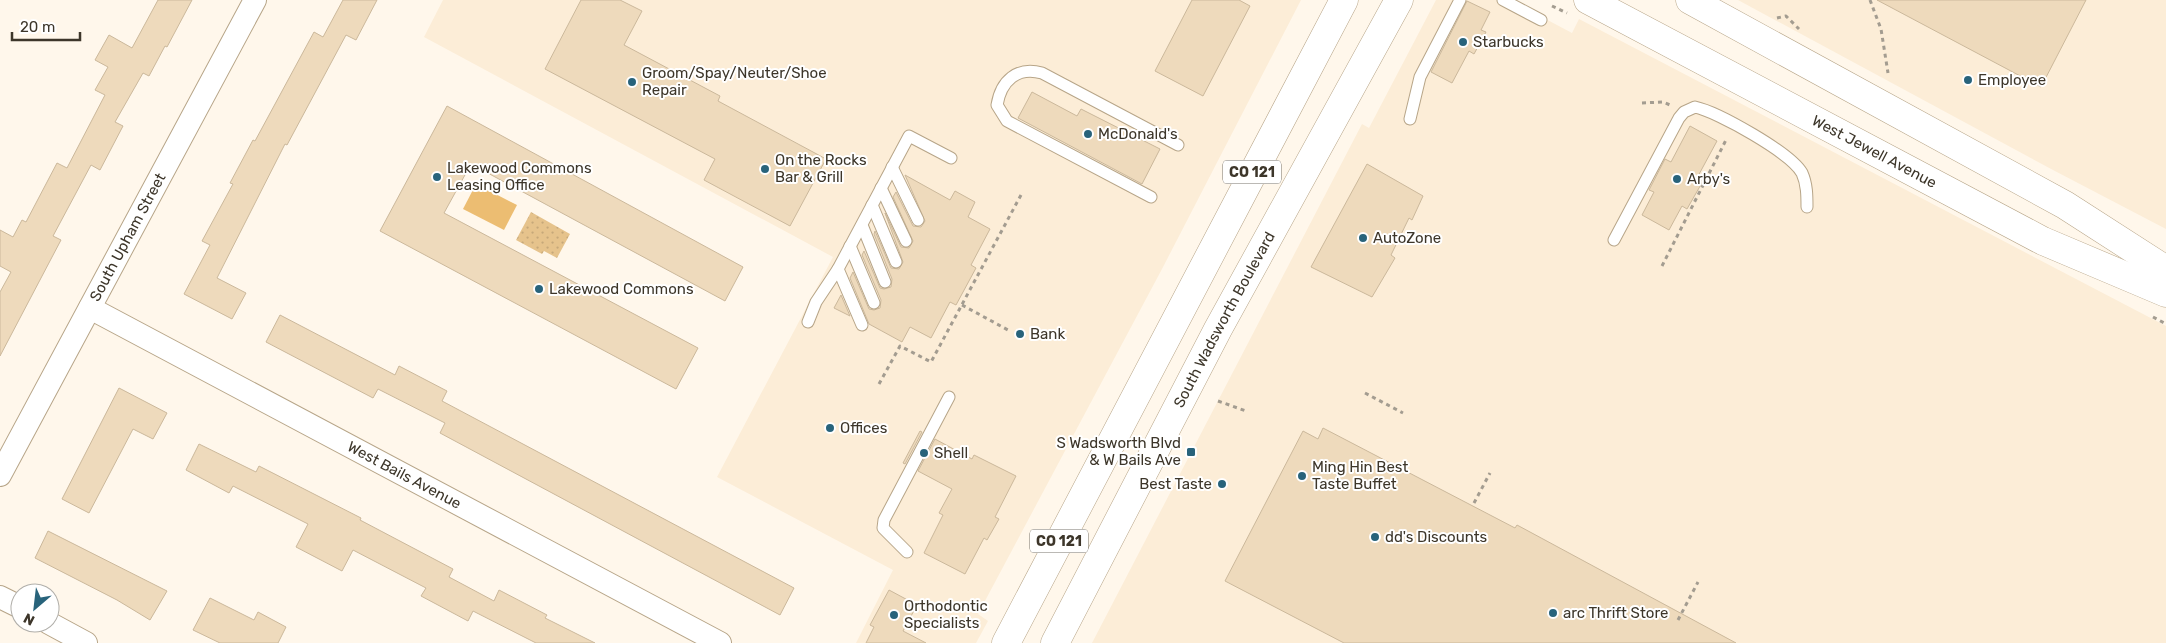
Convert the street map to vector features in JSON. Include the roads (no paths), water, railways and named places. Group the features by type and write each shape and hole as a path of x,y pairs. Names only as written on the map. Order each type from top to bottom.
{"main road":[{"name":"CO 121","path":"1006,643 1344,0"},
{"name":"South Wadsworth Boulevard","path":"1055,643 1218,328 1399,0"},
{"name":"West Jewell Avenue","path":"1588,0 2043,240 2166,293"},
{"path":"1690,0 2065,205 2166,270"}],"street":[{"name":"South Upham Street","path":"0,475 255,0"},
{"name":"West Bails Avenue","path":"90,308 720,643"},
{"path":"60,629 86,643"}],"lane":[{"path":"1410,119 1420,77 1460,0"},
{"path":"1503,0 1541,20"},
{"path":"1151,197 1007,121 997,105 1002,88 1015,74 1023,70 1042,73 1178,145"},
{"path":"1614,240 1684,112 1695,107 1708,111 1765,142 1794,163 1806,184 1807,207"},
{"path":"808,322 827,283 838,269 909,136 951,158"},
{"path":"892,167 918,220"},
{"path":"881,188 906,241"},
{"path":"872,205 896,262"},
{"path":"862,225 885,282"},
{"path":"850,246 874,303"},
{"path":"838,269 862,325"},
{"path":"907,552 887,534 883,528 884,520 949,397"}],"place":[{"name":"Starbucks","path":"1463,42"},
{"name":"Employee","path":"1968,80"},
{"name":"Groom/Spay/Neuter/Shoe Repair","path":"632,82"},
{"name":"McDonald's","path":"1088,134"},
{"name":"On the Rocks Bar & Grill","path":"765,169"},
{"name":"Lakewood Commons Leasing Office","path":"437,177"},
{"name":"Arby's","path":"1677,179"},
{"name":"AutoZone","path":"1363,238"},
{"name":"Lakewood Commons","path":"539,289"},
{"name":"Bank","path":"1020,334"},
{"name":"Offices","path":"830,428"},
{"name":"S Wadsworth Blvd & W Bails Ave","path":"1191,452"},
{"name":"Shell","path":"924,453"},
{"name":"Ming Hin Best Taste Buffet","path":"1302,476"},
{"name":"Best Taste","path":"1222,484"},
{"name":"dd's Discounts","path":"1375,537"},
{"name":"arc Thrift Store","path":"1553,613"},
{"name":"Orthodontic Specialists","path":"894,615"}]}
